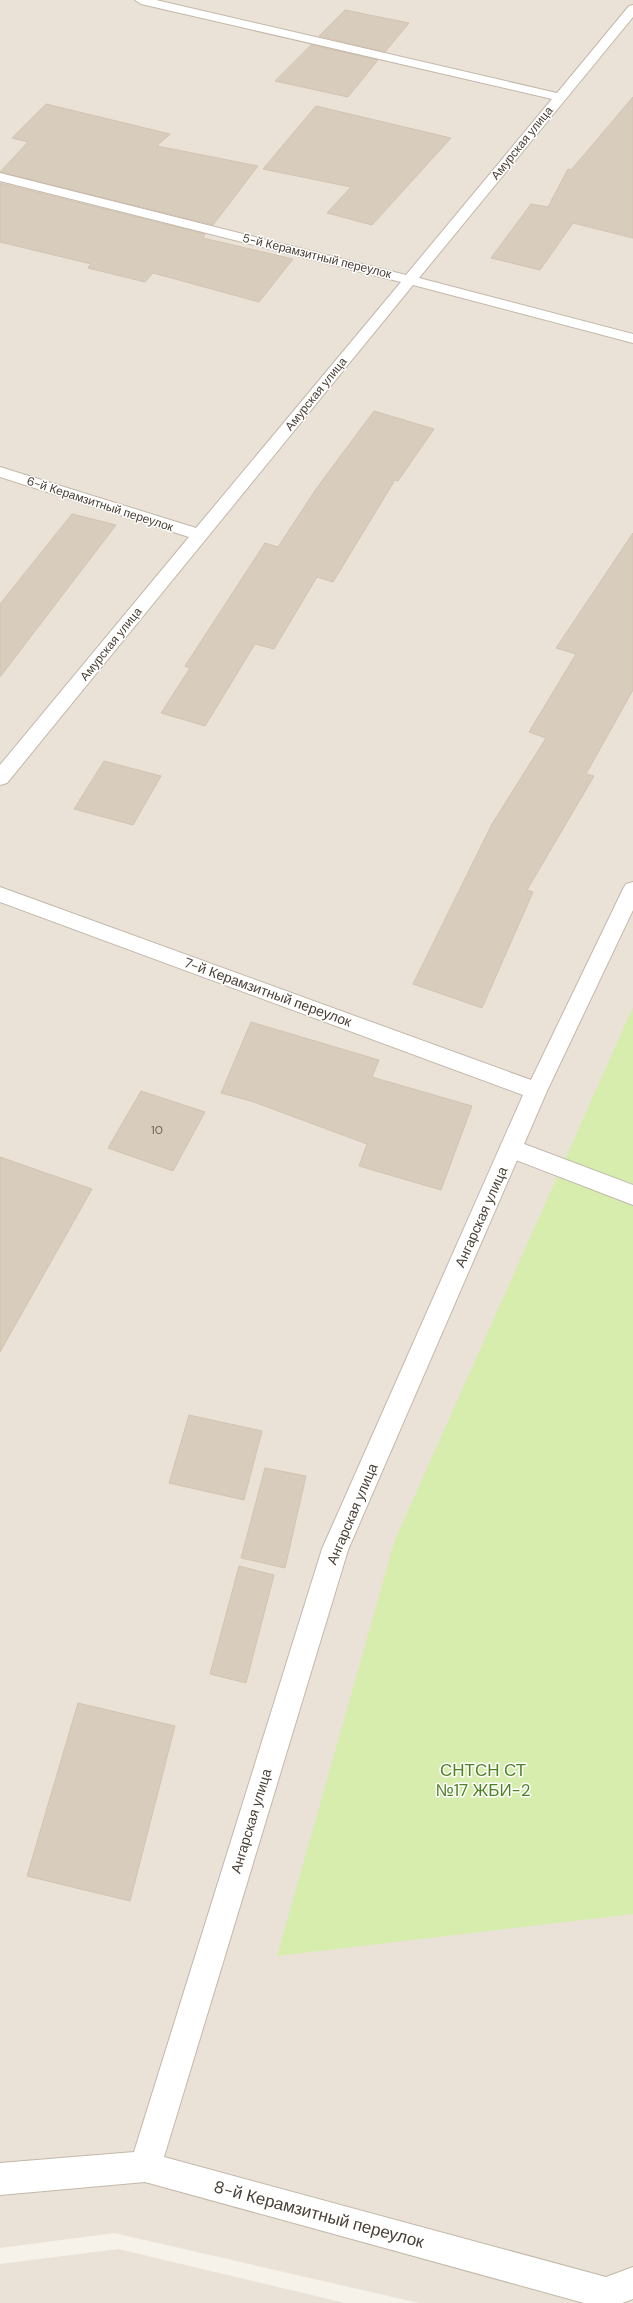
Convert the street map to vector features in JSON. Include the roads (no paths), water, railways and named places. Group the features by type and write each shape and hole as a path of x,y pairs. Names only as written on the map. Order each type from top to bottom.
{"street":[{"path":"141,0 560,97"},
{"name":"Амурская улица","path":"0,778 633,9"},
{"name":"5-й Керамзитный переулок","path":"0,177 410,280 633,338"},
{"name":"6-й Керамзитный переулок","path":"0,472 200,536"},
{"name":"Ангарская улица","path":"145,2167 335,1549 536,1091 633,889"},
{"name":"7-й Керамзитный переулок","path":"0,894 536,1091"},
{"path":"511,1148 633,1195"},
{"name":"8-й Керамзитный переулок","path":"0,2179 145,2167 606,2293 633,2283"}],"park label":[{"name":"СНТСН СТ №17 ЖБИ-2","path":"483,1780"}]}
